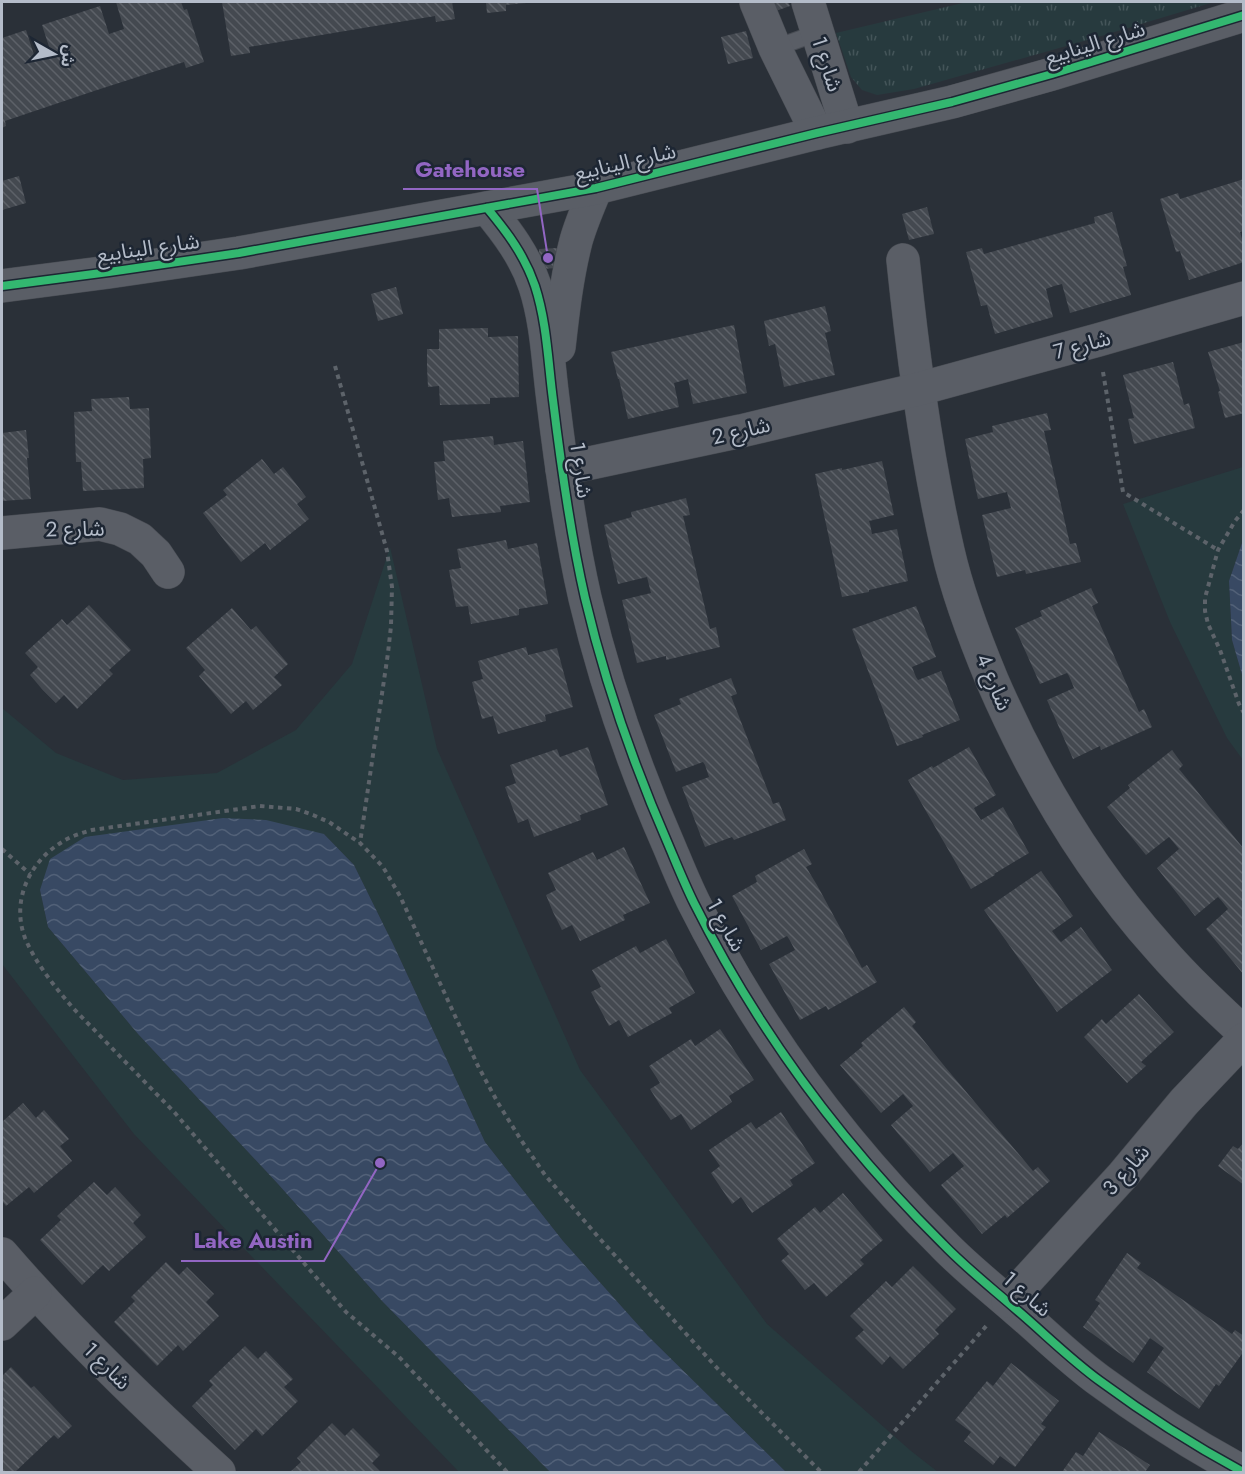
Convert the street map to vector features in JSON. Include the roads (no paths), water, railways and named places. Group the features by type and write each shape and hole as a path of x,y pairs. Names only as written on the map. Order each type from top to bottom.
{"street":[{"name":"شارع 1","path":"756,2 775,48 832,130"},
{"name":"شارع 1","path":"808,2 817,33 832,130"},
{"name":"شارع الينابيع","path":"2,286 238,253 596,188 952,102 1244,15"},
{"name":"شارع 1","path":"553,399 568,273 576,238 596,188"},
{"name":"شارع 1","path":"487,208 505,229 520,253 535,284 543,313 572,533 585,598 614,702 650,803 693,902 734,977 780,1049 831,1118 886,1184 945,1246 1098,1379 1194,1445 1243,1473"},
{"name":"شارع 4","path":"903,260 919,389 946,542 961,596 983,659 1005,710 1030,760 1064,819 1121,901 1159,948 1201,993 1244,1033"},
{"name":"شارع 7","path":"919,389 1244,298"},
{"name":"شارع 2","path":"562,469 741,431 919,389"},
{"name":"شارع 2","path":"2,533 99,524 120,529 140,539 156,554 168,572"},
{"name":"شارع 3","path":"1008,1301 1123,1175 1184,1102 1244,1039"},
{"name":"شارع 1","path":"2,1254 35,1293 125,1384 219,1473"},
{"path":"2,1324 35,1293"}],"lane":[{"path":"775,48 817,33"}],"water":[{"path":"1243,540 1243,678 1232,640 1229,581"},
{"path":"223,818 266,820 324,834 354,865 485,1142 563,1241 648,1336 786,1472 550,1472 382,1301 278,1184 138,1034 48,927 40,890 50,859 85,837"}],"place":[{"name":"Gatehouse","path":"548,258"},
{"name":"Lake Austin","path":"380,1163"}]}
